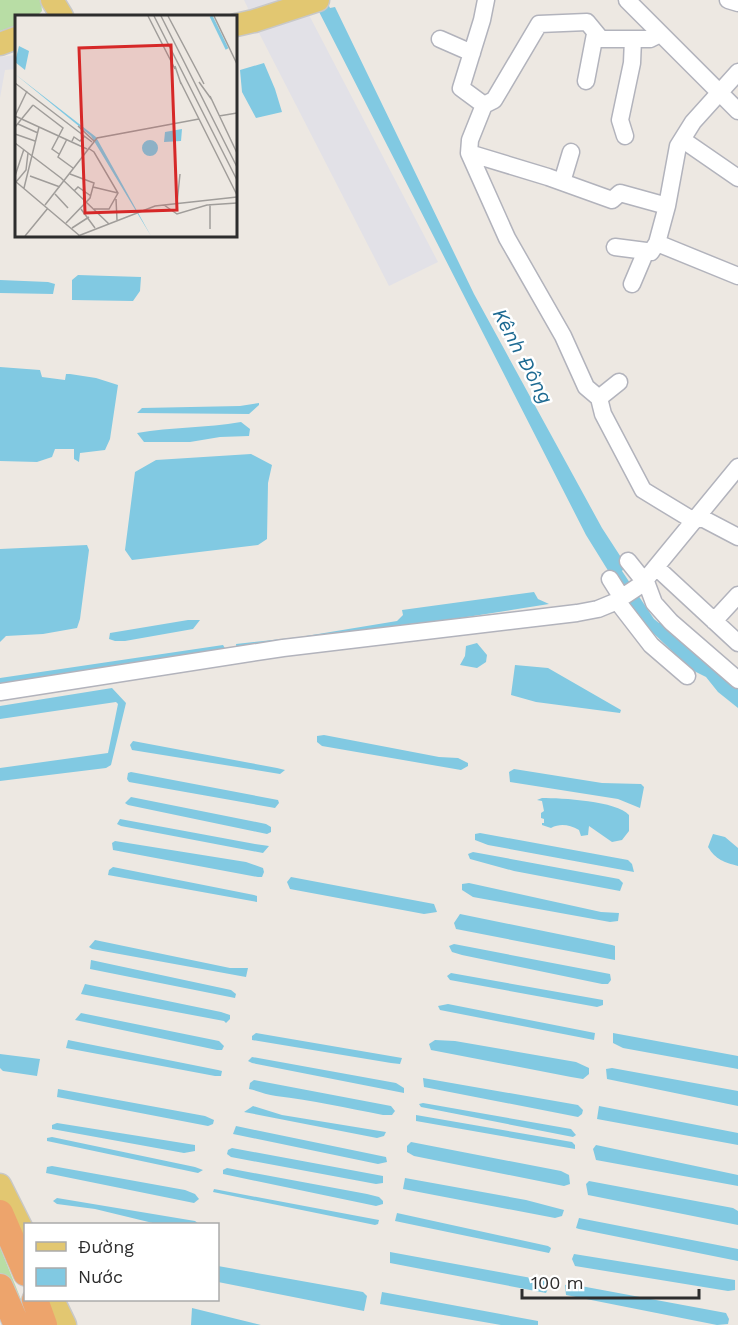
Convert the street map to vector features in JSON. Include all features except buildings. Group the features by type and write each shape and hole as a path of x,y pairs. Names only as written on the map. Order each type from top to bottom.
{"highway":[{"path":"0,1213 24,1268"},
{"path":"0,1287 17,1325"},
{"path":"37,1301 56,1317"}],"main road":[{"path":"237,25 311,2"},
{"path":"0,44 15,38"},
{"path":"0,57 15,55"},
{"path":"0,1185 24,1233"}],"street":[{"path":"484,105 461,88 486,0"},
{"path":"627,0 738,111"},
{"path":"728,0 738,3"},
{"path":"660,34 650,39 601,39 587,22 539,24 532,49 494,100 484,105 470,140 469,153 507,238 563,336 586,387 599,398 603,414 643,490 696,519 738,537"},
{"path":"586,81 595,34"},
{"path":"440,39 472,53"},
{"path":"625,136 620,120 632,63 633,39"},
{"path":"632,284 668,206 678,146 693,122 738,72"},
{"path":"683,140 738,178"},
{"path":"562,182 571,152"},
{"path":"469,153 506,163 612,201 620,194 668,206"},
{"path":"615,247 651,247 738,276"},
{"path":"599,398 619,382"},
{"path":"0,692 283,648 598,609 619,599 647,578 738,467"},
{"path":"628,561 647,578 714,621 738,643"},
{"path":"647,578 654,603 671,622 738,680"},
{"path":"610,579 619,599 651,645 687,676"},
{"path":"714,621 738,595"}],"shaded area":[{"path":"244,0 303,0 438,262 389,286 259,33 237,36 237,25 254,21"},
{"path":"15,55 15,69 5,70 0,98 0,57"}],"green space":[{"path":"0,0 41,0 42,11 38,15 15,15 15,26 0,31"},
{"path":"0,1247 26,1312 13,1310 0,1281"}],"water":[{"path":"313,0 326,0 330,8 335,7 474,294 602,528 626,565 622,571 654,619 659,623 662,620 738,684 738,708 718,692 706,677 692,670 650,630 630,606 586,535"},
{"path":"264,63 282,112 256,118 242,92 240,70"},
{"path":"78,275 141,277 140,291 133,301 72,300 72,280"},
{"path":"0,280 55,284 53,294 0,293"},
{"path":"0,367 40,370 42,377 65,380 66,374 70,374 96,378 118,385 110,439 105,450 80,453 79,462 74,459 74,449 55,449 52,457 37,462 0,461"},
{"path":"259,403 249,414 137,413 142,408 240,406"},
{"path":"241,422 250,429 249,436 220,437 190,442 144,442 137,433 215,425"},
{"path":"251,454 272,465 268,483 267,539 258,545 132,560 125,550 135,472 156,460"},
{"path":"87,545 89,550 77,628 43,634 6,636 0,642 0,549"},
{"path":"534,592 538,599 549,604 237,653 236,644 300,637 397,621 403,615 402,610"},
{"path":"200,620 193,629 125,641 109,639 110,633"},
{"path":"477,643 487,655 486,662 477,668 460,665 465,656 466,646"},
{"path":"223,645 226,650 0,688 0,678"},
{"path":"515,665 548,668 621,710 620,713 536,702 511,695"},
{"path":"112,688 126,703 111,765 106,768 0,781 0,768 108,753 118,704 116,702 0,719 0,706"},
{"path":"324,735 439,757 458,758 468,763 468,766 461,770 322,746 317,742 317,736"},
{"path":"133,741 285,770 280,774 132,750 130,745"},
{"path":"514,769 602,783 641,784 644,787 640,808 618,799 510,782 509,772"},
{"path":"128,773 278,800 279,803 275,808 129,782"},
{"path":"131,797 266,824 271,827 271,832 267,834 128,805 125,803"},
{"path":"542,798 588,801 613,806 629,815 629,831 622,840 612,842 589,826 588,835 581,836 579,830 568,826 558,825 551,828 542,825 544,819 541,818 541,813 544,811 542,801 537,800"},
{"path":"120,819 269,846 263,853 121,826 117,824"},
{"path":"480,833 628,860 634,872 488,845 475,840 475,834"},
{"path":"713,834 725,837 738,848 738,866 714,855 708,847"},
{"path":"115,841 246,862 263,868 264,872 262,877 258,877 113,850 112,843"},
{"path":"473,852 619,879 623,883 620,891 514,871 470,859 468,854"},
{"path":"113,867 254,895 257,896 257,902 108,875 109,870"},
{"path":"291,877 434,904 437,912 424,914 290,889 287,882"},
{"path":"469,883 601,912 619,913 618,921 610,922 473,897 462,890 462,884"},
{"path":"460,914 612,945 615,946 615,960 456,929 454,923"},
{"path":"95,940 230,968 248,968 246,977 92,949 89,947"},
{"path":"454,944 610,974 611,980 608,984 602,984 462,955 452,952 449,946"},
{"path":"91,960 231,990 236,994 235,998 90,969"},
{"path":"451,973 603,1000 603,1005 597,1007 450,980 447,976"},
{"path":"85,984 221,1012 230,1015 230,1019 226,1023 81,994"},
{"path":"448,1004 595,1033 594,1040 440,1010 438,1006"},
{"path":"81,1013 219,1041 224,1046 222,1050 217,1050 75,1020"},
{"path":"256,1033 402,1058 400,1064 391,1063 252,1040 252,1036"},
{"path":"613,1033 738,1056 738,1069 623,1048 613,1043"},
{"path":"68,1040 218,1070 222,1071 221,1076 66,1048"},
{"path":"435,1040 455,1041 576,1062 589,1068 589,1074 583,1079 431,1050 429,1044"},
{"path":"0,1054 40,1059 37,1076 3,1071 0,1068"},
{"path":"252,1057 396,1083 404,1088 404,1093 252,1063 248,1061"},
{"path":"612,1068 738,1091 738,1106 607,1079 606,1069"},
{"path":"423,1078 578,1105 583,1110 578,1117 424,1087"},
{"path":"254,1080 391,1106 395,1111 392,1115 383,1115 273,1095 249,1089 250,1083"},
{"path":"58,1089 205,1116 214,1120 213,1124 208,1126 57,1097"},
{"path":"419,1104 571,1129 576,1135 573,1137 421,1107"},
{"path":"253,1106 282,1115 386,1132 384,1136 377,1138 244,1112"},
{"path":"599,1106 738,1133 738,1145 597,1119"},
{"path":"416,1115 572,1142 575,1149 416,1121"},
{"path":"57,1123 195,1145 195,1151 184,1153 52,1129 52,1125"},
{"path":"236,1126 386,1157 387,1162 378,1164 233,1134"},
{"path":"52,1137 203,1170 198,1173 47,1141 47,1138"},
{"path":"411,1142 561,1171 569,1175 570,1184 564,1186 414,1156 407,1152 407,1146"},
{"path":"596,1145 738,1175 738,1186 596,1160 593,1149"},
{"path":"232,1148 383,1176 383,1183 376,1184 231,1157 227,1154"},
{"path":"52,1166 185,1190 195,1194 199,1199 194,1203 46,1173 47,1167"},
{"path":"227,1168 367,1194 379,1197 383,1204 376,1206 223,1174 223,1170"},
{"path":"405,1178 526,1200 564,1210 562,1216 555,1218 403,1189"},
{"path":"589,1181 733,1208 738,1211 738,1225 588,1195 586,1184"},
{"path":"214,1189 379,1220 375,1225 213,1192"},
{"path":"57,1198 198,1223 153,1223 95,1209 57,1204 53,1201"},
{"path":"397,1213 551,1248 549,1253 395,1221"},
{"path":"579,1218 738,1249 738,1261 579,1229 576,1228"},
{"path":"390,1252 548,1281 550,1284 546,1293 390,1263"},
{"path":"574,1254 735,1280 735,1290 728,1291 575,1266 572,1259"},
{"path":"219,1266 363,1292 367,1296 364,1311 219,1282"},
{"path":"570,1284 726,1313 729,1319 728,1324 717,1325 566,1295 565,1285"},
{"path":"382,1292 538,1321 538,1325 501,1325 380,1304"},
{"path":"192,1308 261,1325 191,1325"}],"water label":[{"name":"Kênh Đông","path":"523,356"}]}
